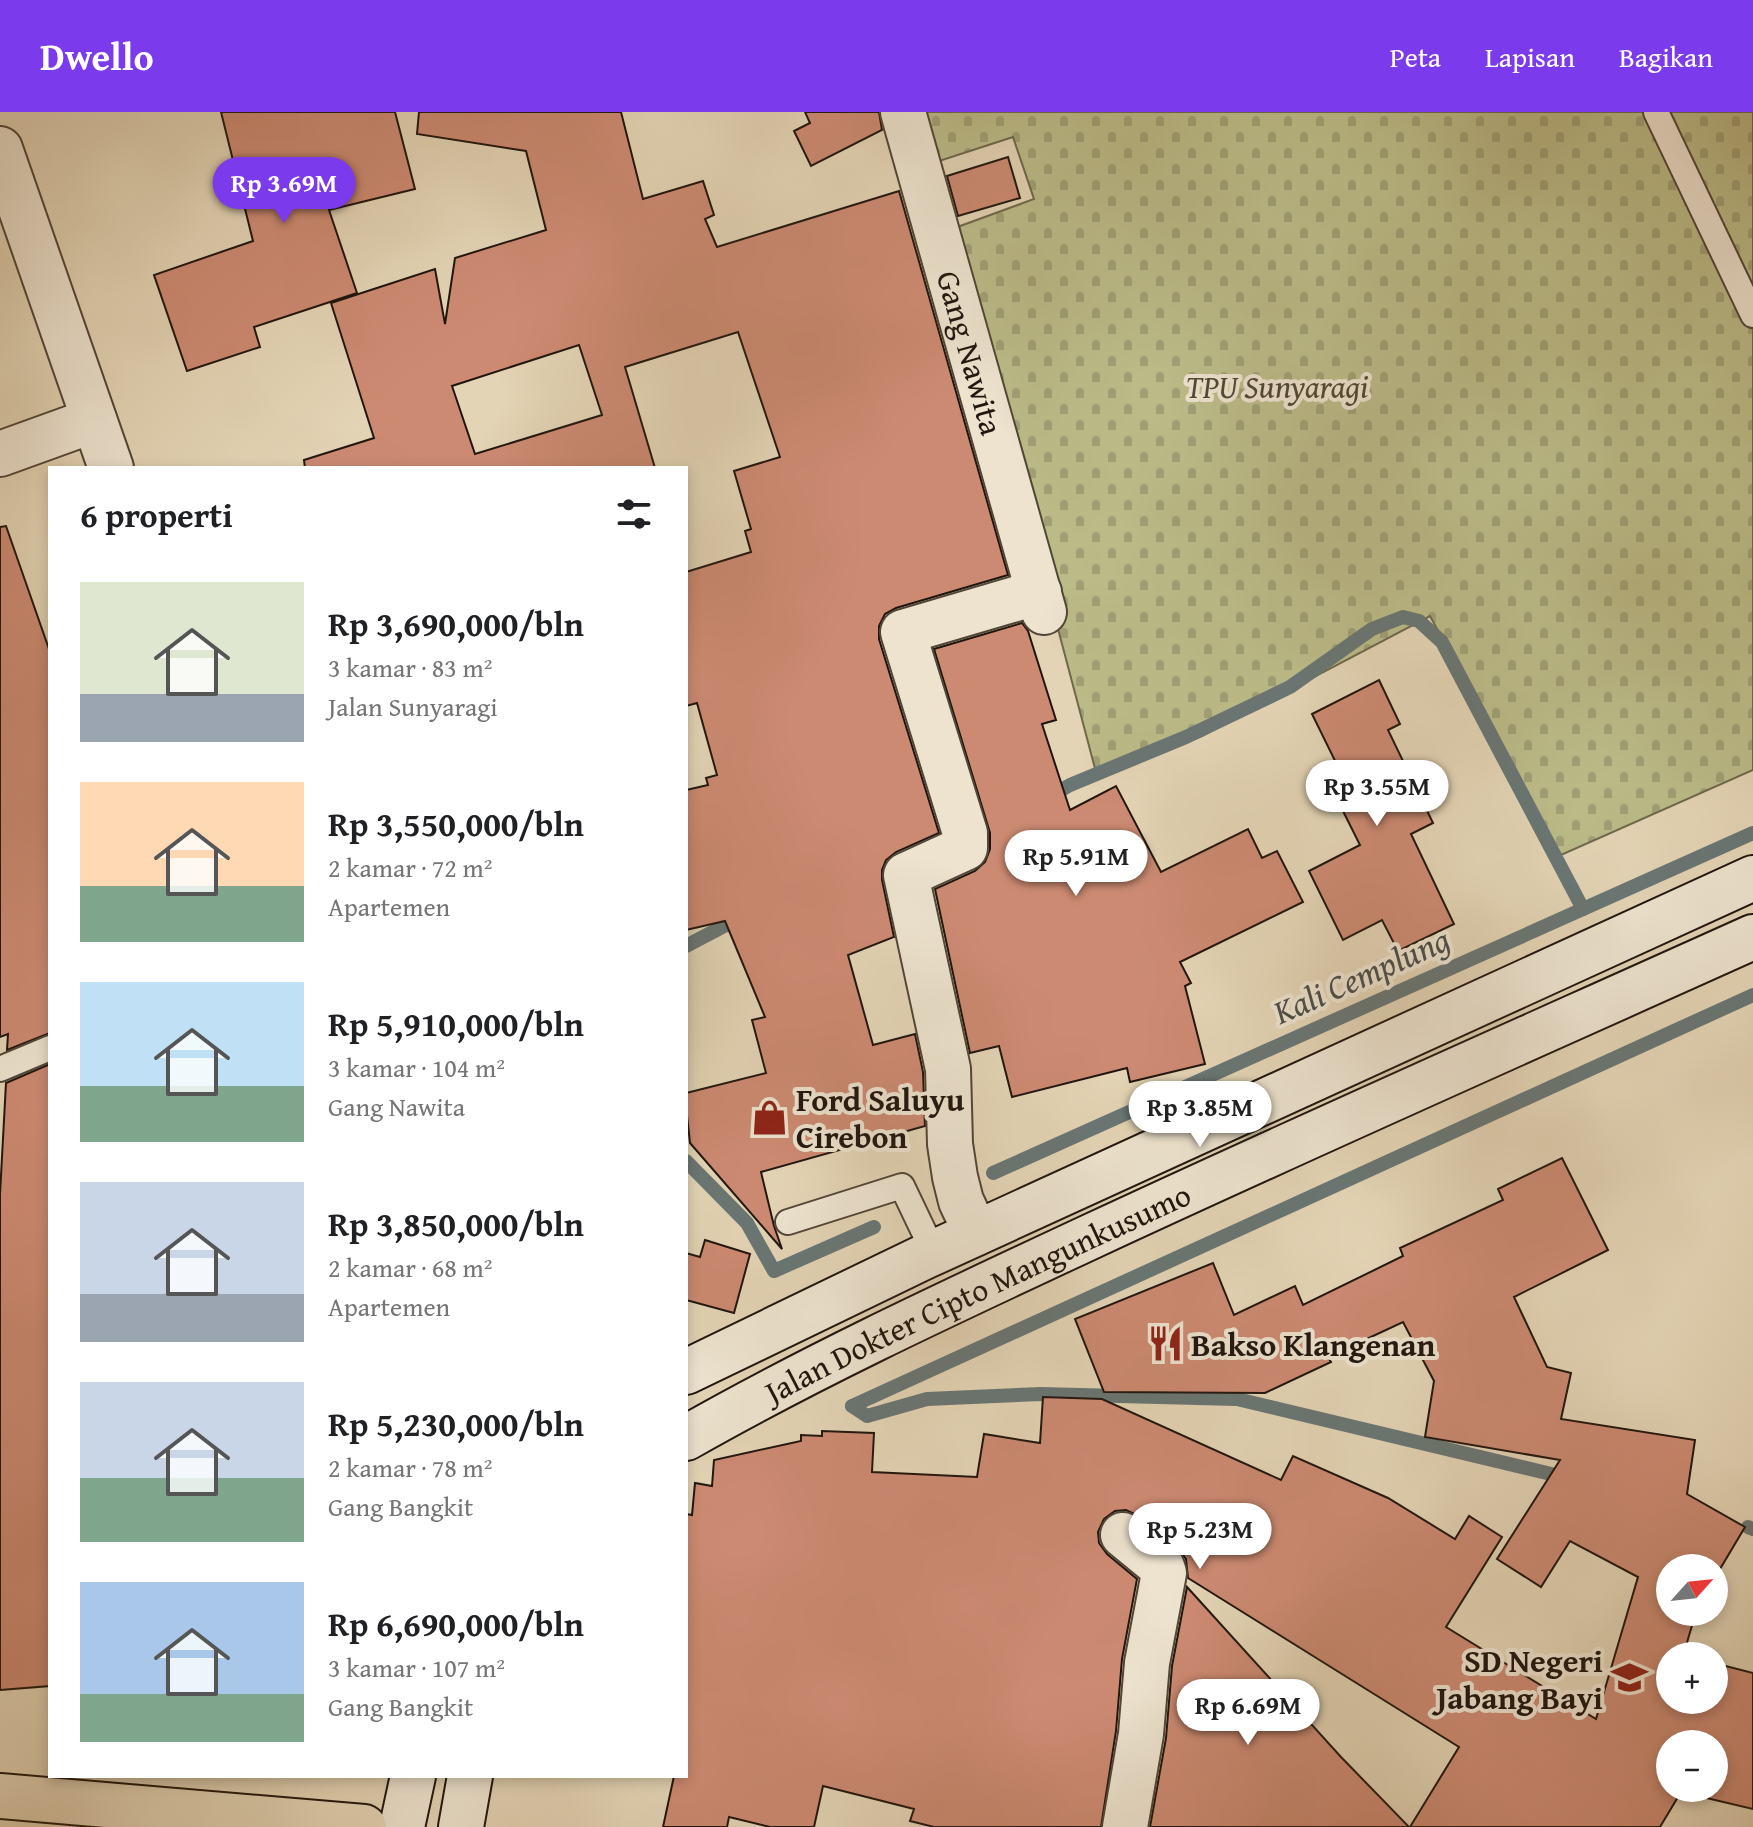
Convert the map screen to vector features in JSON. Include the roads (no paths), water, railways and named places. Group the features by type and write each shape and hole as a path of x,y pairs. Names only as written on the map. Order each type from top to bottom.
{"main road":[{"name":"Gang Nawita","path":"903,112 1041,602 903,632 965,833 965,848 906,875 948,1069 950,1144 955,1177 961,1201 976,1233"},
{"path":"0,149 110,466"},
{"path":"0,454 94,420"},
{"name":"Jalan Dokter Cipto Mangunkusumo","path":"688,1371 976,1233 1753,878"},
{"name":"Jalan Dokter Cipto Mangunkusumo","path":"688,1437 777,1386 951,1302 1753,937"},
{"path":"1123,1535 1162,1567 1164,1573 1147,1663 1141,1734 1125,1827"},
{"path":"402,1827 413,1778"},
{"path":"461,1827 470,1778"},
{"path":"0,1796 364,1827"}],"lane":[{"path":"1656,112 1753,315"},
{"path":"0,1069 48,1049"},
{"path":"788,1222 902,1186 934,1253"}],"waterway":[{"path":"1049,797 1290,687 1372,629 1403,617 1419,621 1442,642 1583,909"},
{"name":"Kali Cemplung","path":"993,1173 1753,833"},
{"path":"688,945 724,926 744,920"},
{"path":"852,1406 1753,995"},
{"path":"688,1163 747,1223 774,1271 874,1227"},
{"path":"852,1406 867,1416 927,1399 1041,1394 1237,1399 1568,1478"},
{"path":"1748,1527 1753,1529"}],"place":[{"name":"Ford Saluyu Cirebon","path":"770,1117"},
{"name":"Bakso Klangenan","path":"1165,1344"},
{"name":"SD Negeri Jabang Bayi","path":"1629,1678"}],"park label":[{"name":"TPU Sunyaragi","path":"1277,386"}]}
